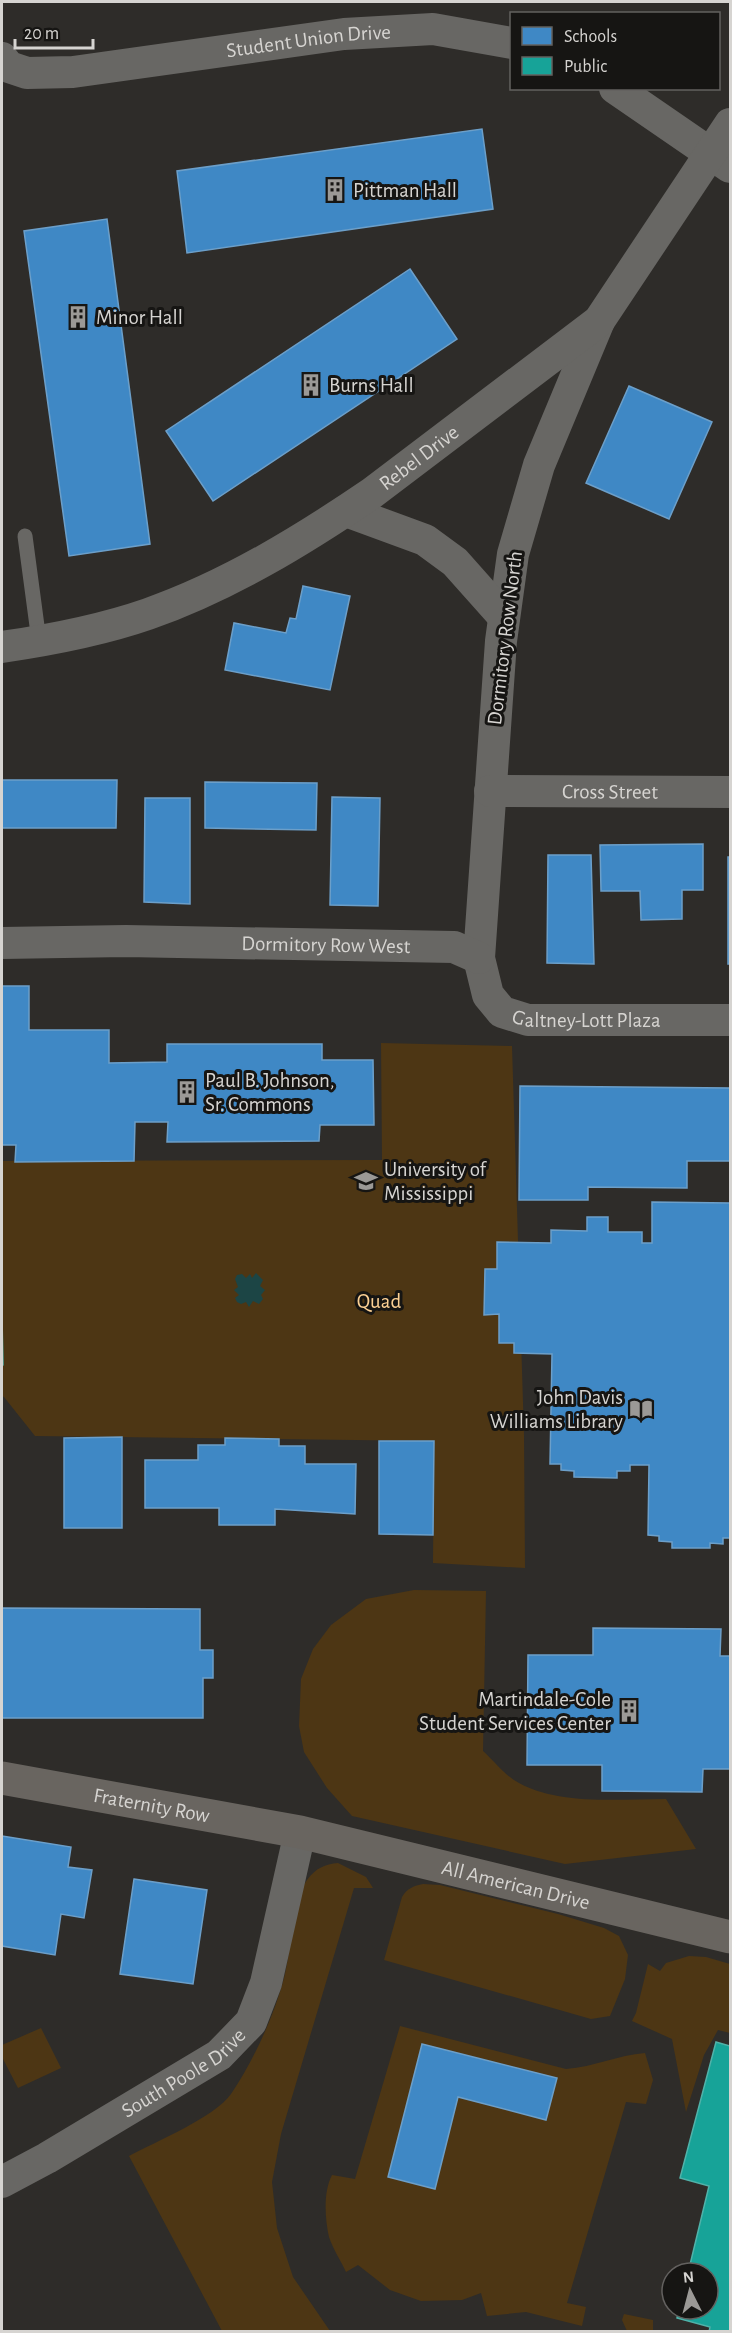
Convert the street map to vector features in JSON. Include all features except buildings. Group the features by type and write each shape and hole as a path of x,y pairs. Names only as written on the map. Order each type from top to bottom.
{"street":[{"name":"Student Union Drive","path":"2,58 9,67 27,74 73,72 344,34 433,29 510,43"},
{"path":"618,90 721,161"},
{"name":"Rebel Drive","path":"2,647 39,641 148,614 218,585 346,511 599,321 721,161 730,124"},
{"name":"Dormitory Row North","path":"490,790 504,618 513,554 539,465 599,321"},
{"path":"346,511 425,540 455,562 504,618"},
{"path":"479,958 490,790"},
{"name":"Cross Street","path":"490,790 730,792"},
{"name":"Dormitory Row West","path":"2,943 126,941 454,947 479,958"},
{"name":"Galtney-Lott Plaza","path":"479,958 488,995 502,1012 528,1020 730,1020"},
{"name":"Fraternity Row","path":"2,1778 300,1832"},
{"name":"All American Drive","path":"300,1832 730,1937"},
{"name":"South Poole Drive","path":"2,2182 219,2055 251,2022 266,1983 300,1832"}],"lane":[{"path":"25,536 39,641"}],"green space":[{"name":"Quad","path":"381,1043 512,1046 524,1435 525,1568 433,1563 434,1441 35,1436 2,1396 2,1161 382,1160"},
{"path":"414,1590 486,1591 483,1751 506,1774 530,1788 567,1797 608,1800 666,1799 696,1849 565,1864 352,1816 327,1788 304,1752 299,1726 301,1679 313,1649 331,1625 366,1599"},
{"path":"338,1863 366,1877 373,1888 354,1888 281,2134 272,2182 277,2228 293,2277 330,2331 222,2331 129,2156 199,2120 223,2103 231,2094 255,2053 275,2008 284,1978 295,1912 302,1888 317,1870"},
{"path":"423,1884 440,1885 558,1914 604,1928 619,1936 628,1955 625,1979 610,2016 591,2019 384,1960 402,1897 406,1891"},
{"path":"689,1956 706,1957 730,1964 730,2033 718,2030 704,2055 686,2112 672,2039 632,2021 648,1964 660,1971 666,1963"},
{"path":"400,2026 566,2069 645,2053 653,2080 646,2104 626,2102 567,2303 586,2307 582,2326 526,2312 487,2316 481,2293 462,2300 421,2301 390,2290 358,2265 346,2272 329,2237 326,2214 327,2189 332,2175 355,2179"},
{"path":"41,2028 61,2068 18,2088 2,2057 2,2045"},
{"path":"624,2314 653,2320 653,2331 627,2331 622,2320"}],"water":[{"path":"256,1273 263,1280 260,1286 265,1290 259,1304 253,1301 249,1307 246,1302 241,1304 235,1298 239,1295 234,1290 238,1287 235,1279 237,1275 242,1274 246,1278 250,1274 252,1278"}],"place":[{"name":"Pittman Hall","path":"335,190"},
{"name":"Minor Hall","path":"78,317"},
{"name":"Burns Hall","path":"311,385"},
{"name":"Paul B. Johnson, Sr. Commons","path":"187,1092"},
{"name":"University of Mississippi","path":"366,1181"},
{"name":"John Davis Williams Library","path":"641,1409"},
{"name":"Martindale-Cole Student Services Center","path":"629,1711"}]}
